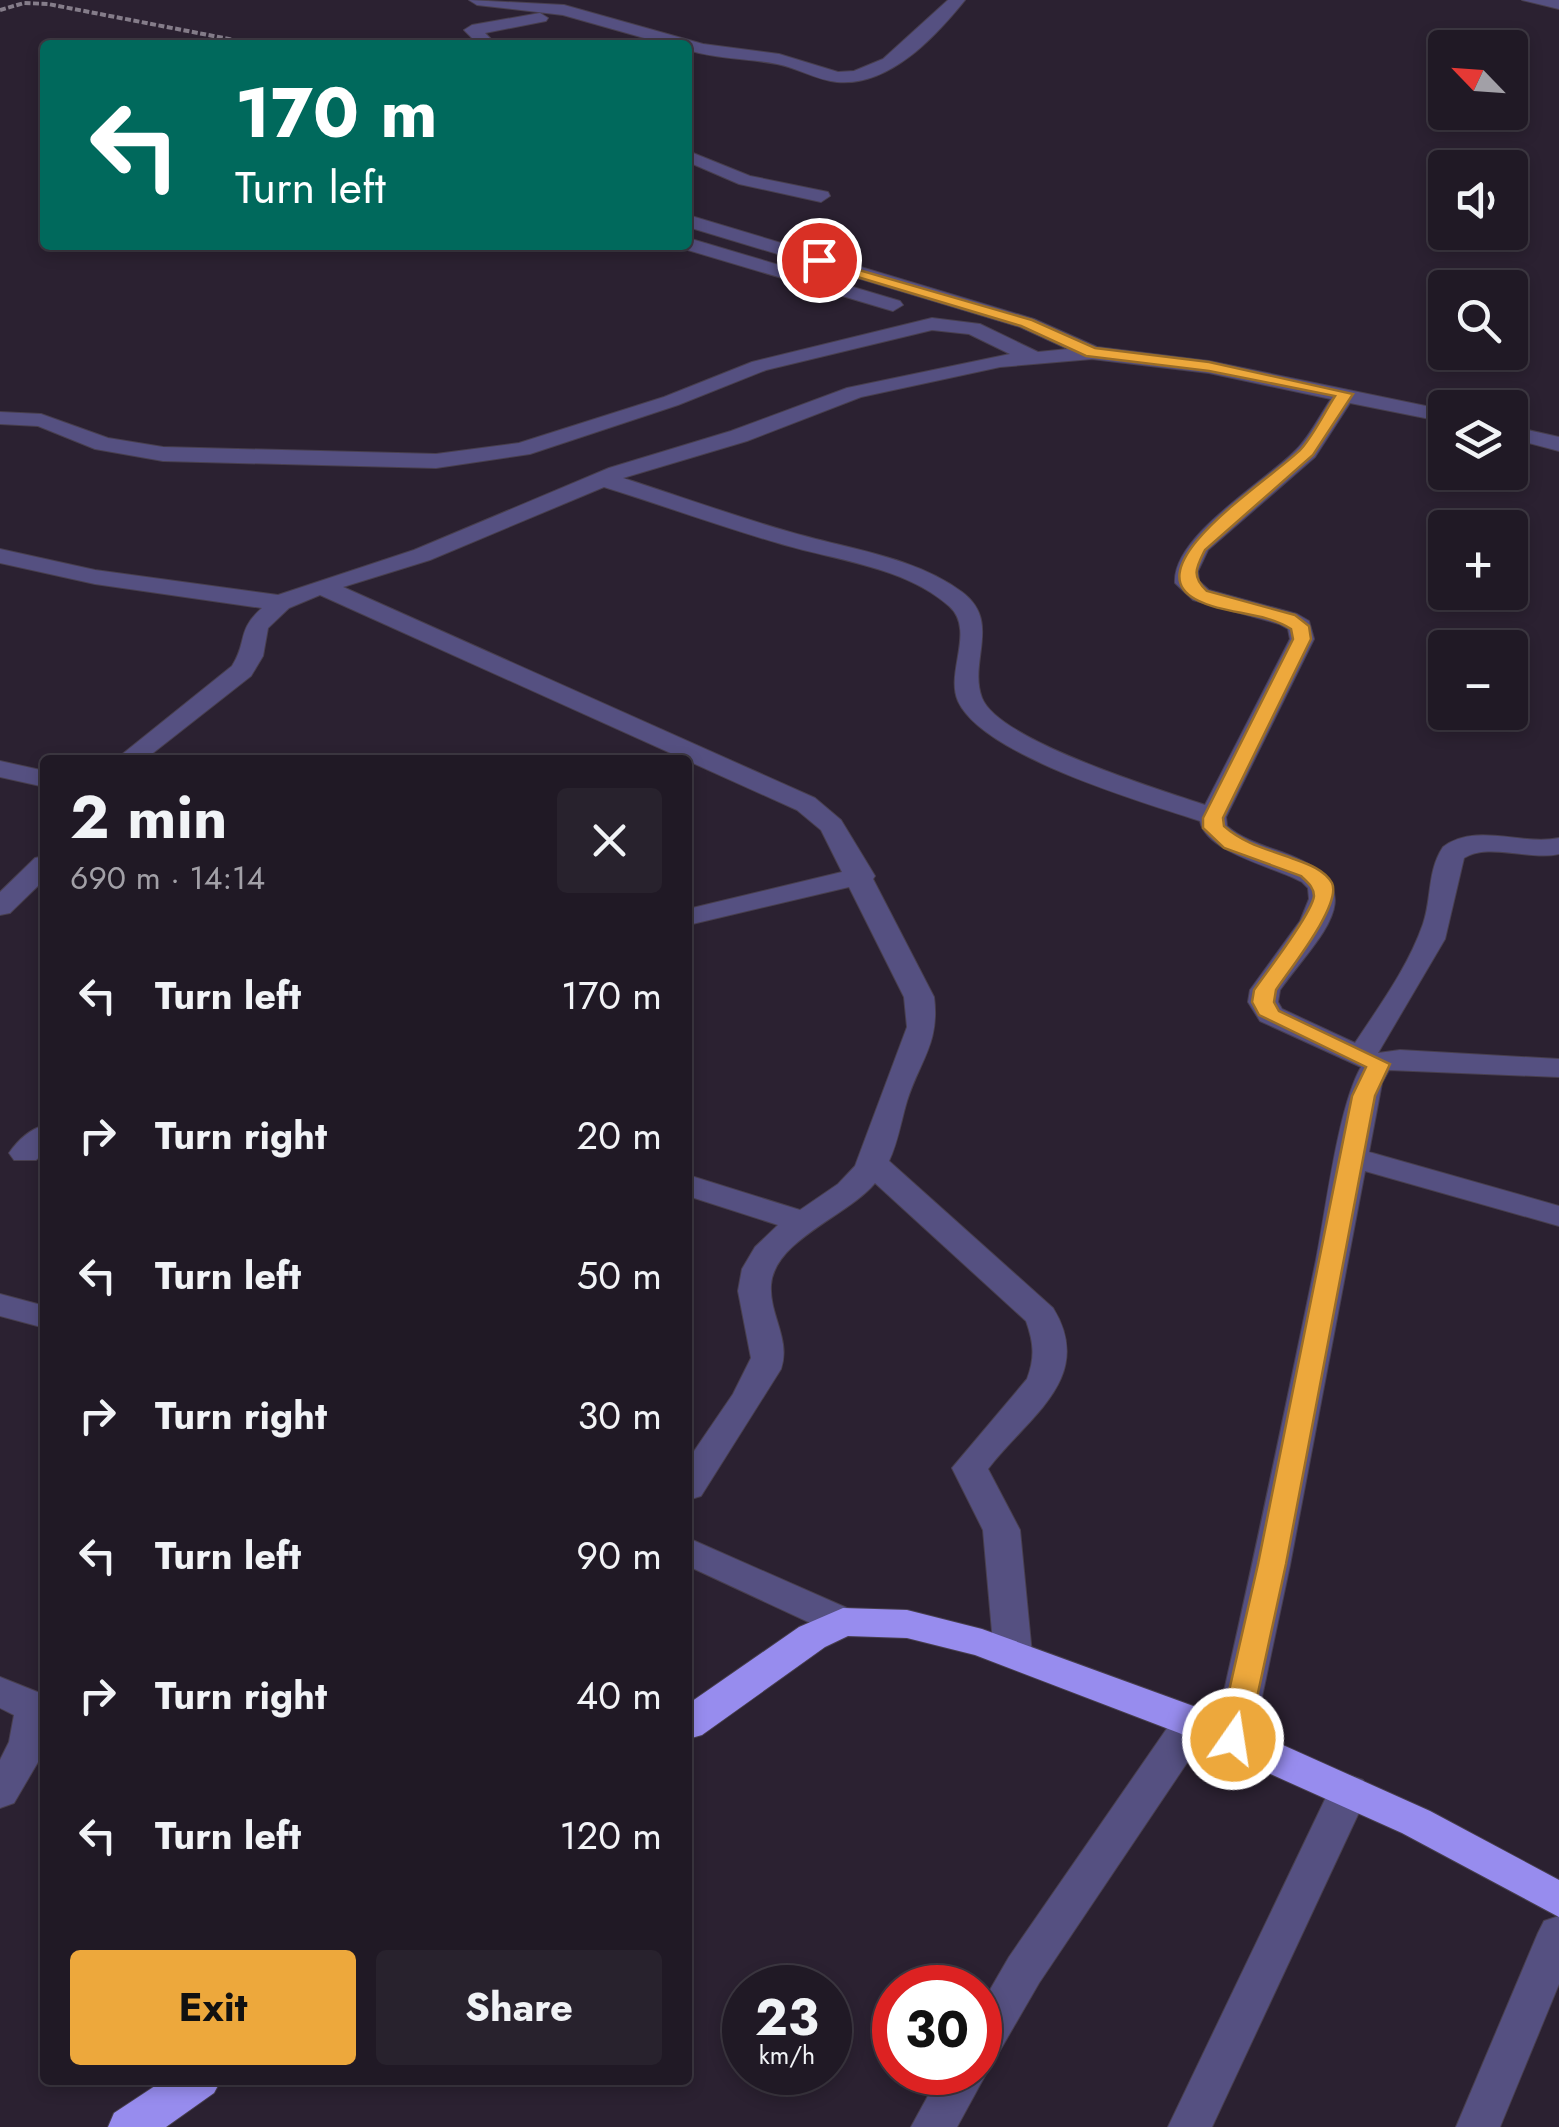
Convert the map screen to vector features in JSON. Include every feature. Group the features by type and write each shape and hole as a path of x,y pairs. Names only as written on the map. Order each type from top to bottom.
{"highway":[{"path":"692,1721 800,1645 843,1622 907,1624 1013,1654 1193,1722 1416,1822 1559,1900"},
{"path":"130,2127 192,2085"}],"street":[{"path":"477,0 584,14 670,40"},
{"path":"692,46 717,54 774,58 850,78 864,75 913,44 957,0"},
{"path":"1530,0 1559,4"},
{"path":"484,40 472,30 490,24 584,14"},
{"path":"692,158 733,176 821,196"},
{"path":"692,221 1026,323 1092,352"},
{"path":"692,245 972,328 1033,357"},
{"path":"0,418 41,420 102,444 163,454 436,461 522,449 759,366 856,339 932,324 972,328"},
{"path":"134,755 242,671 251,656 256,626 280,603 435,550 603,478 739,436 854,392 1033,357 1092,352 1209,366 1428,412"},
{"path":"1345,394 1308,452 1198,547 1186,571 1188,583 1201,595 1288,619 1300,626 1302,639 1213,818 1219,836 1231,844 1309,872 1321,883 1324,896 1316,914 1265,990 1263,1002 1270,1015 1285,1024 1370,1061 1424,1058 1559,1068"},
{"path":"1528,436 1559,444"},
{"path":"603,478 783,538 882,566 938,588 962,602 972,625 969,698 978,715 1010,740 1213,818"},
{"path":"0,556 94,577 280,603"},
{"path":"323,587 806,804 832,826 919,996 924,1024 920,1045 896,1086 883,1145 860,1182 803,1222 759,1266 753,1284 769,1340 767,1364 692,1481"},
{"path":"0,769 40,778"},
{"path":"1233,1739 1272,1564 1370,1061 1439,919 1449,858 1458,848 1475,844 1546,851 1559,846"},
{"path":"0,907 40,869"},
{"path":"692,916 860,876"},
{"path":"1351,1157 1559,1216"},
{"path":"873,1164 1042,1316 1054,1339 1050,1368 1036,1393 970,1468 972,1480 997,1518 1003,1539 1013,1654"},
{"path":"692,1186 803,1222"},
{"path":"0,1305 40,1315"},
{"path":"692,1552 843,1622"},
{"path":"0,1692 34,1707 34,1726 28,1749 0,1792"},
{"path":"1002,2008 1193,1722"},
{"path":"1190,2127 1349,1792"},
{"path":"1478,2127 1559,1934"},
{"path":"933,2127 952,2095"}],"path":[{"path":"0,10 48,4 234,40"}],"route":[{"path":"819,260 1026,323 1092,352 1209,366 1345,394 1308,452 1198,547 1186,571 1188,583 1201,595 1288,619 1300,626 1302,639 1213,818 1214,828 1231,844 1309,872 1321,883 1324,896 1316,914 1265,990 1263,1002 1270,1015 1378,1064 1363,1096 1272,1564 1233,1739"}]}
